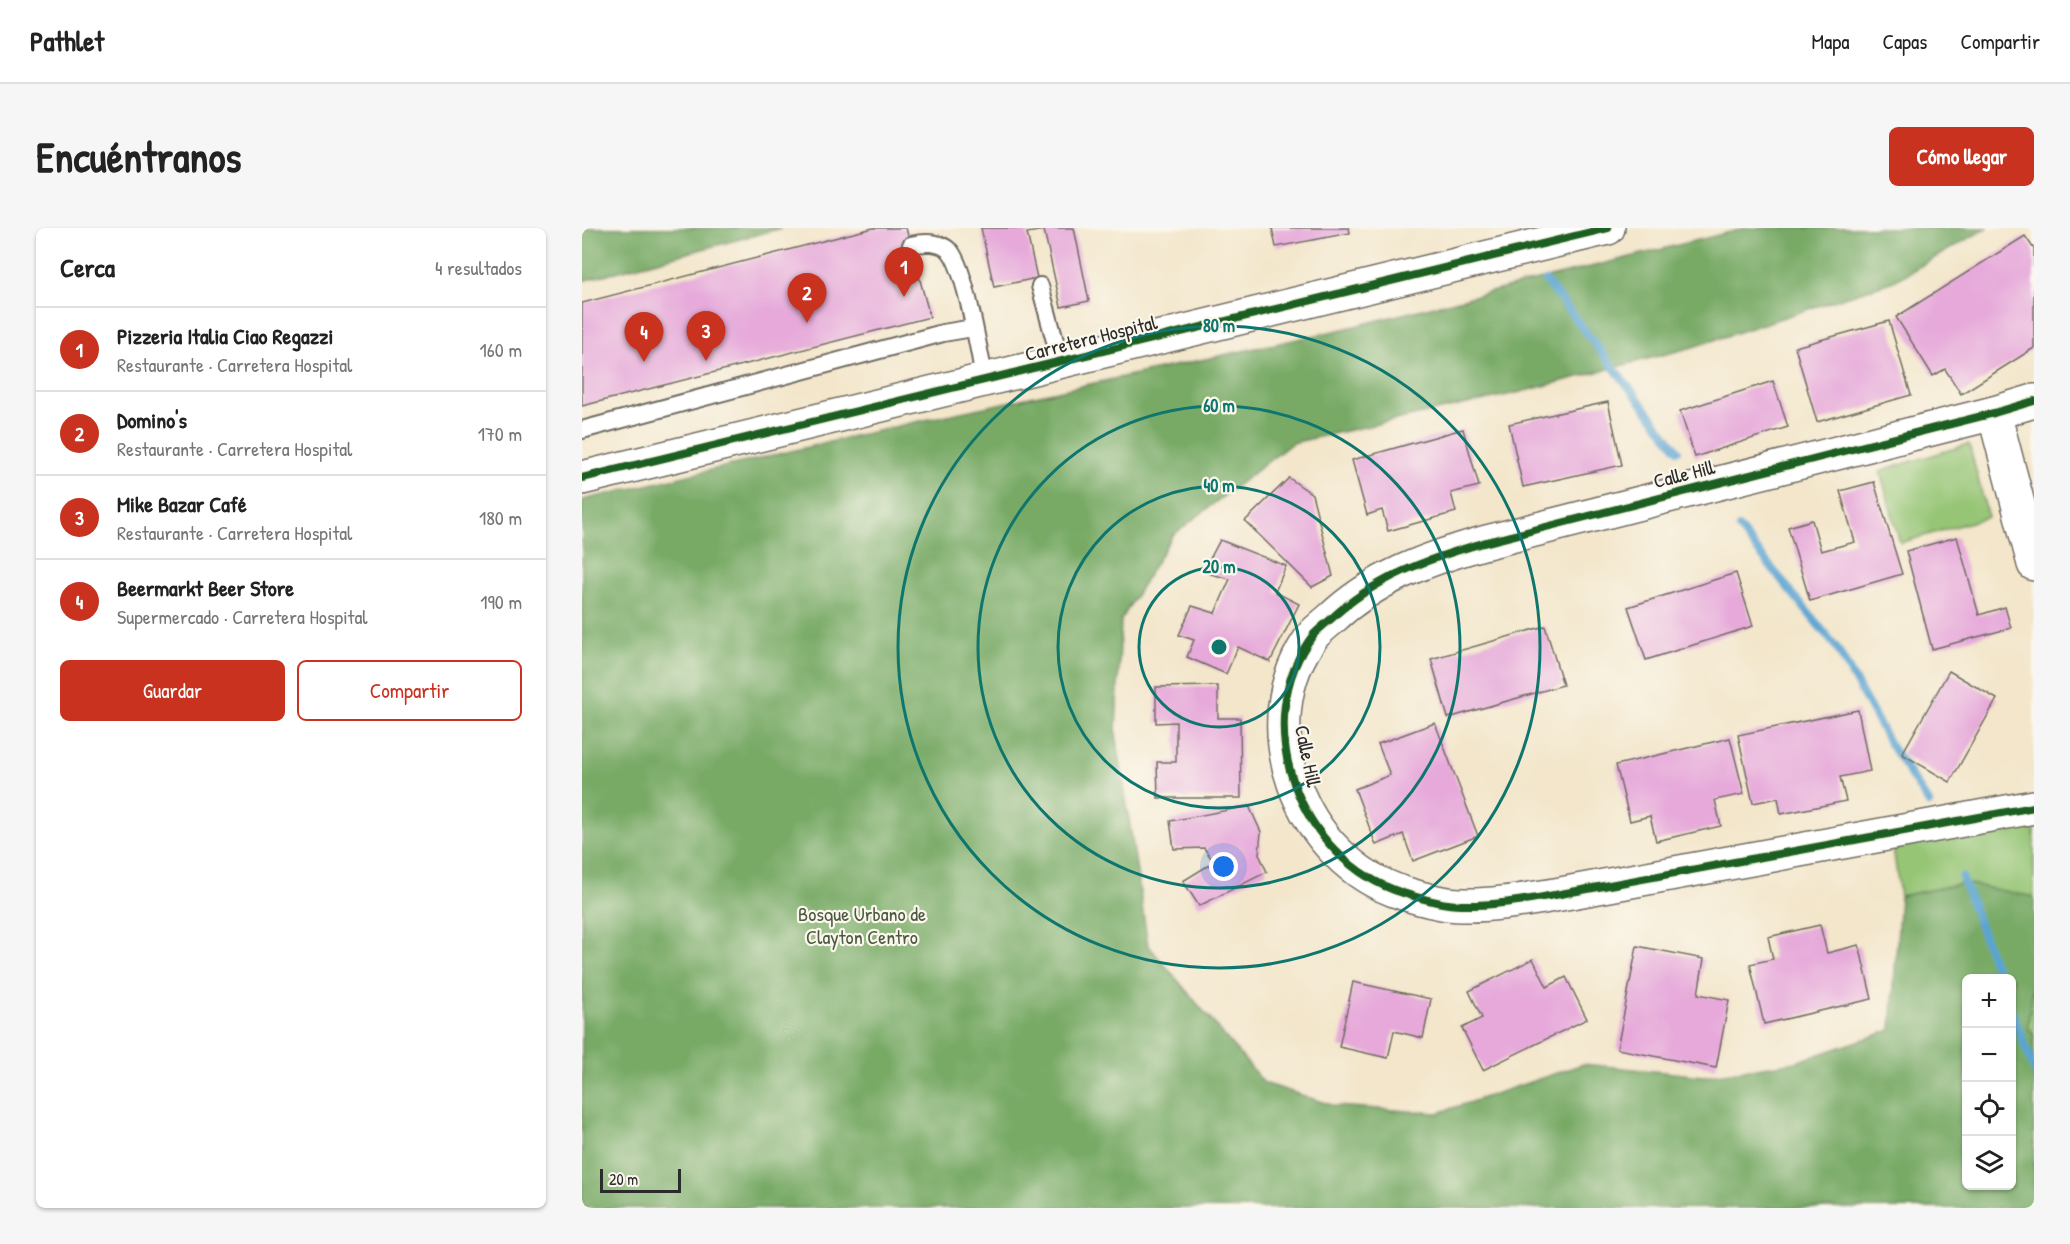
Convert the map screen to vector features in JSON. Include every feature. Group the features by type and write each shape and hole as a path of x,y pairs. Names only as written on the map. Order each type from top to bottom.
{"street":[{"name":"Carretera Hospital","path":"582,478 1608,228"},
{"name":"Calle Hill","path":"2034,401 1483,543 1442,554 1409,567 1380,581 1349,601 1315,633 1298,660 1283,714 1284,742 1290,773 1300,800 1314,824 1332,847 1353,866 1376,881 1402,893 1458,906 1504,904 1545,897 2034,807"},
{"path":"1994,413 2034,564"}],"lane":[{"path":"911,245 930,243 943,246 950,252 960,272 985,381"},
{"path":"1040,286 1061,363"},
{"path":"582,430 943,333 973,328"}],"green space":[{"path":"582,228 782,228 582,281"},
{"name":"Bosque Urbano de Clayton Centro","path":"1746,228 1987,228 1894,281 1693,347 1521,392 1292,443 1172,536 1121,620 1116,733 1148,945 1264,1083 1335,1106 1438,1113 1583,1064 1704,1076 1796,1062 1891,1030 1900,896 1964,883 2034,897 2034,971 2028,1027 2034,1036 2034,1208 582,1208 582,500 911,423 1339,330"},
{"path":"1969,444 1988,517 1900,543 1880,471"},
{"path":"2034,807 2034,897 1964,883 1900,896 1891,833"},
{"path":"2034,971 2034,1036 2028,1027"}],"building":[{"path":"873,228 906,228 930,317 582,406 582,303"},
{"path":"981,228 1074,228 1089,301 1061,307 1044,230 1027,233 1037,278 994,287"},
{"path":"1272,228 1349,228 1350,233 1276,247"},
{"path":"2025,236 2034,249 2034,348 1961,394 1945,369 1933,376 1896,317"},
{"path":"1889,321 1911,395 1817,422 1795,347"},
{"path":"1773,381 1788,427 1695,457 1680,411"},
{"path":"1608,402 1622,465 1523,487 1509,424"},
{"path":"1463,429 1479,486 1451,493 1456,512 1388,531 1382,510 1367,515 1352,460"},
{"path":"1289,478 1312,494 1333,576 1312,587 1245,521"},
{"path":"1874,482 1902,574 1810,601 1788,527 1812,520 1821,551 1855,542 1840,491"},
{"path":"1957,537 1979,615 2005,607 2011,628 1932,649 1906,551"},
{"path":"1220,540 1286,566 1275,592 1299,604 1270,662 1238,647 1226,674 1187,657 1194,640 1179,635 1192,606 1215,613 1230,579 1203,572"},
{"path":"1736,573 1753,626 1646,660 1628,607"},
{"path":"1545,626 1563,685 1448,718 1431,659"},
{"path":"1949,671 1997,699 1950,782 1902,754"},
{"path":"1218,686 1218,718 1240,718 1241,798 1158,798 1157,762 1176,762 1176,722 1156,723 1156,687"},
{"path":"1858,710 1870,771 1840,777 1846,801 1781,814 1778,798 1753,803 1738,735"},
{"path":"1435,723 1478,836 1413,861 1403,834 1376,845 1355,789 1390,775 1378,744"},
{"path":"1730,738 1744,794 1715,800 1721,826 1656,841 1650,816 1630,821 1616,765"},
{"path":"1249,806 1261,832 1259,854 1267,872 1199,906 1183,881 1214,862 1204,848 1174,849 1170,821"},
{"path":"1820,925 1827,953 1859,945 1872,999 1764,1024 1750,964 1773,959 1768,937"},
{"path":"1637,946 1704,959 1698,994 1729,1000 1716,1068 1617,1049"},
{"path":"1533,959 1547,987 1566,977 1587,1019 1483,1070 1462,1028 1482,1018 1469,991"},
{"path":"1353,982 1431,999 1423,1038 1394,1031 1388,1058 1339,1047"}],"waterway":[{"path":"1546,281 1678,450"},
{"path":"1739,528 1837,648 1890,744 1929,803"},
{"path":"1962,877 1998,974"},
{"path":"2016,1022 2034,1070"}],"cycle path":[{"path":"582,478 1608,228"},
{"path":"2034,401 1483,543 1422,563 1365,592 1314,634 1294,669 1285,707 1285,746 1294,785 1312,820 1336,851 1367,876 1403,893 1447,904 1485,905 1555,895 2034,807"}],"place":[{"name":"Pizzeria Italia Ciao Regazzi","path":"904,297"},
{"name":"Domino's","path":"807,323"},
{"name":"Mike Bazar Café","path":"706,361"},
{"name":"Beermarkt Beer Store","path":"644,362"}]}
